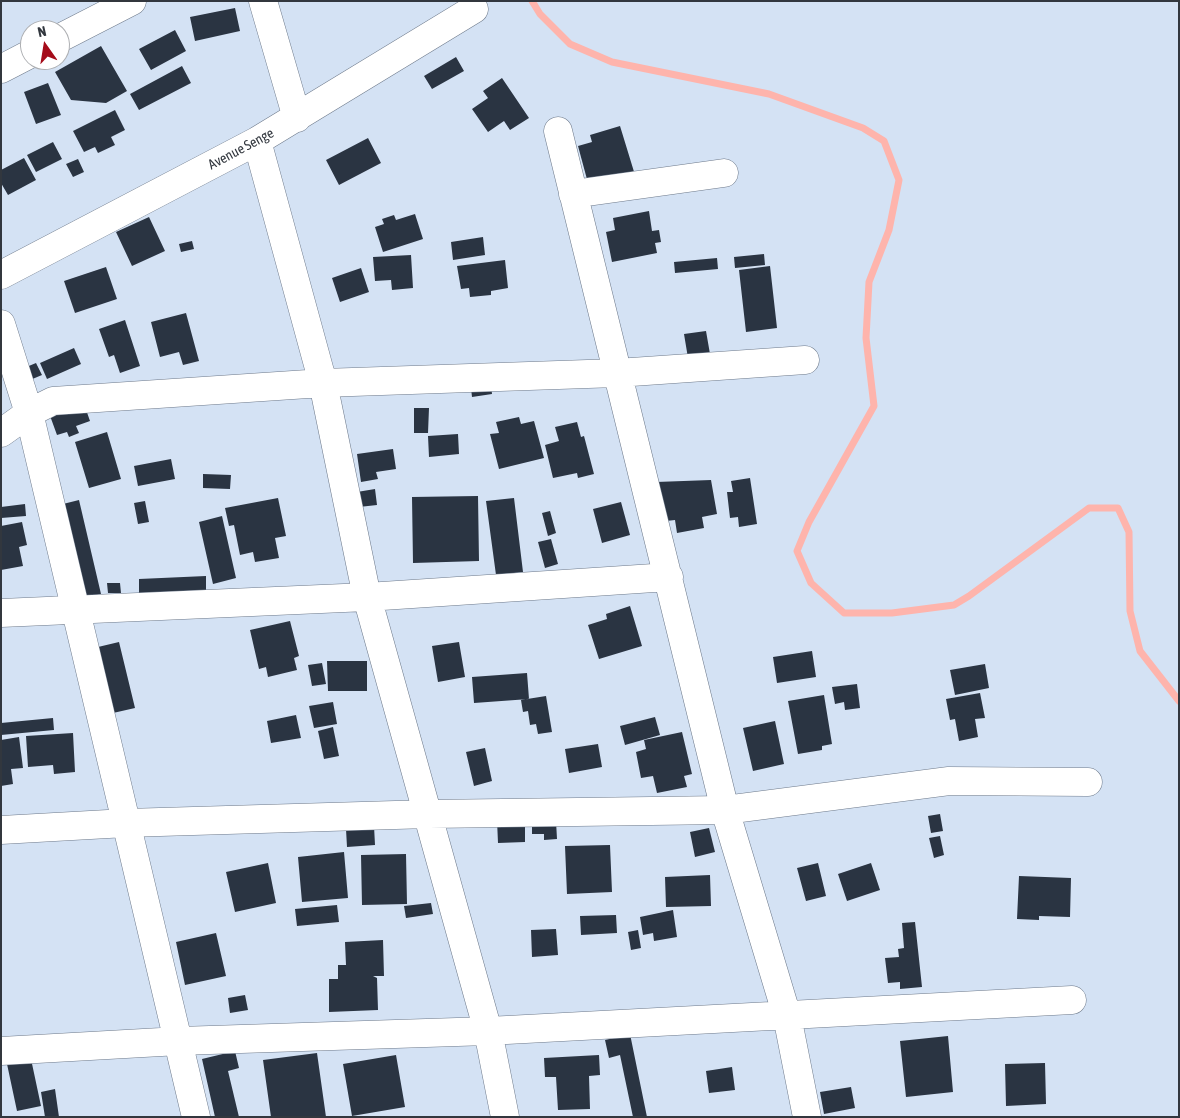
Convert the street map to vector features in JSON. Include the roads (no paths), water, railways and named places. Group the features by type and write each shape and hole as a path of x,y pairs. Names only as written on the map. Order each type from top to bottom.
{"street":[{"path":"70,33 132,1"},
{"path":"264,1 297,118"},
{"name":"Avenue Senge","path":"1,276 257,141 474,9"},
{"path":"1,69 20,59"},
{"path":"558,131 725,810 786,1016 807,1117"},
{"path":"257,141 323,384 367,597 429,814 488,1032 505,1117"},
{"path":"573,194 724,173"},
{"path":"1,324 29,412 74,609 196,1117"},
{"path":"1,433 29,412 53,401 323,384 617,373 805,360"},
{"path":"1,613 367,597 669,577"},
{"path":"1,830 126,823 429,814 725,810 949,781 1088,782"},
{"path":"1,1052 179,1041 488,1032 1072,1000"}],"waterway":[{"path":"532,1 540,14 570,44 612,62 769,94 863,128 884,141 899,180 889,230 869,282 866,338 874,406 809,522 797,551 811,583 844,613 892,613 954,605 1089,508 1118,508 1129,532 1130,611 1140,651 1179,701"}]}
